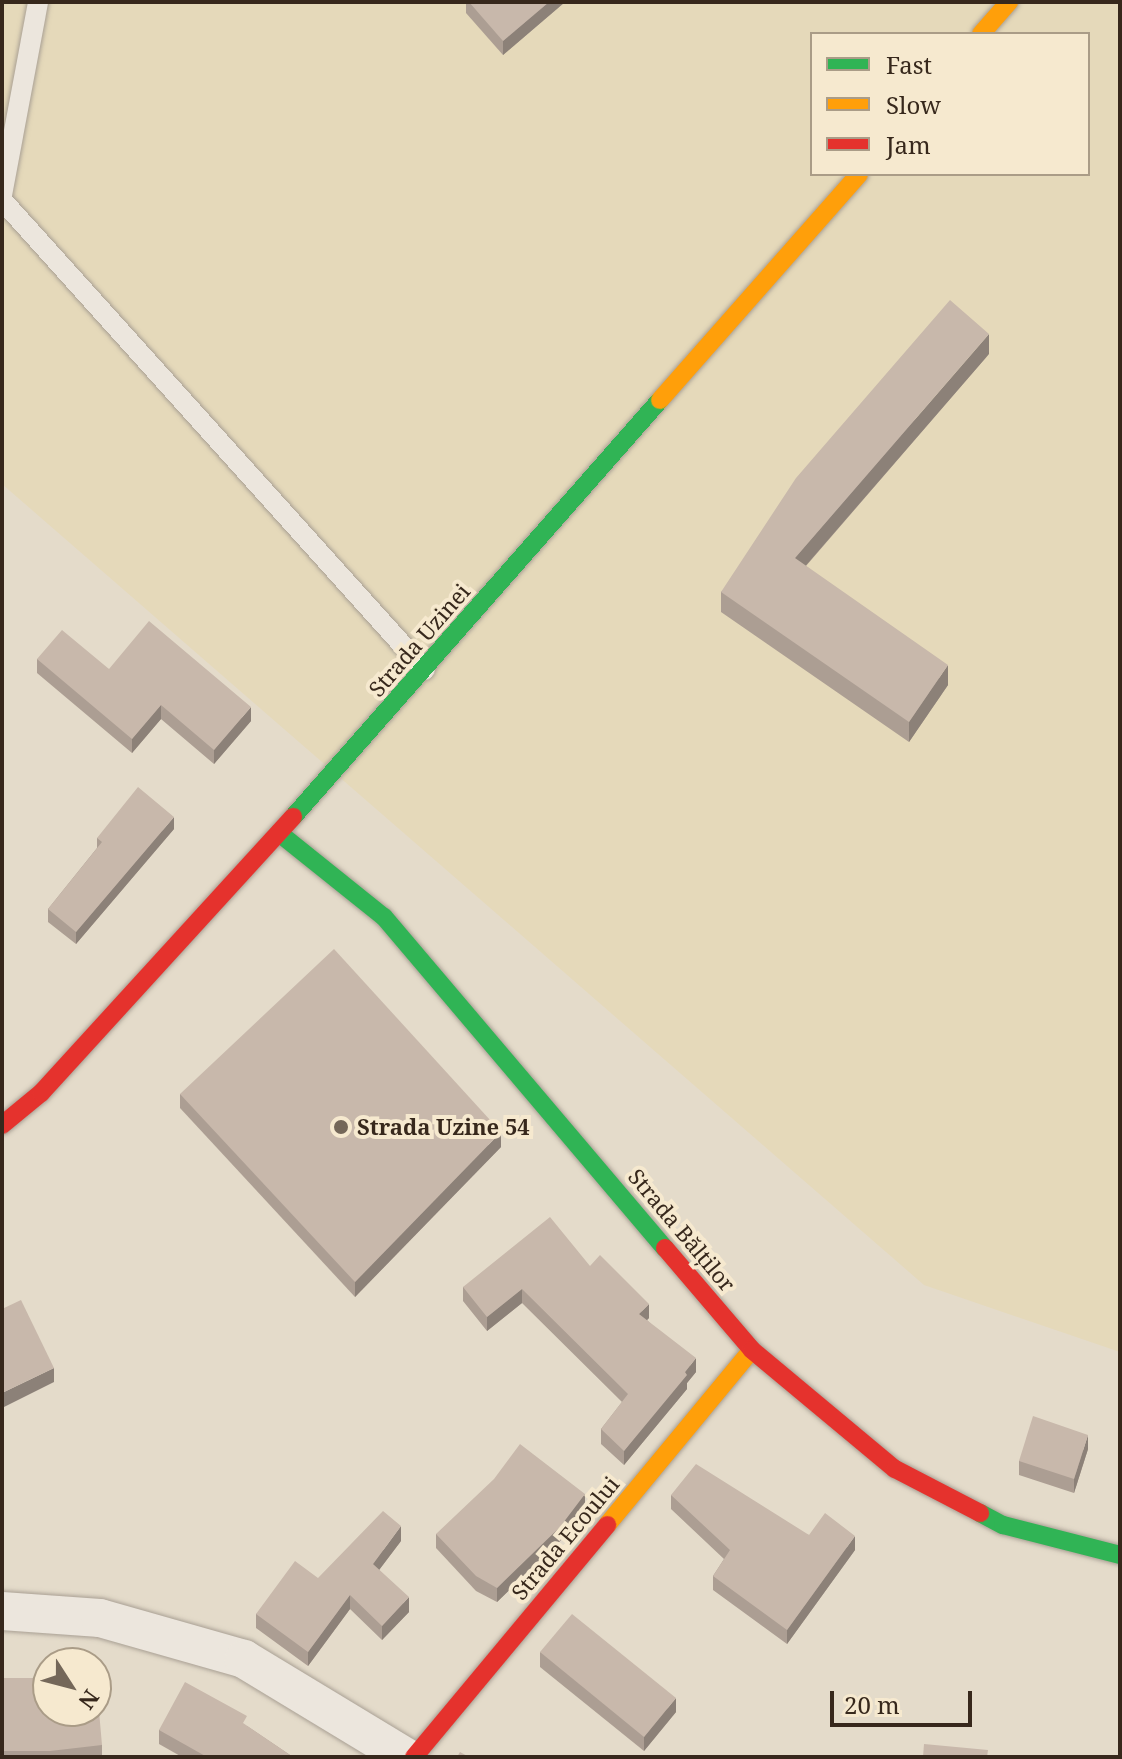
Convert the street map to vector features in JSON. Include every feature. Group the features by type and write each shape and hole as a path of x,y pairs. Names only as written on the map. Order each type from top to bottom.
{"street":[{"path":"983,32 1009,2"},
{"name":"Strada Uzinei","path":"2,1125 41,1093 279,833 857,176"},
{"name":"Strada Bălților","path":"279,833 384,917 752,1350 895,1469 1003,1525 1120,1555"},
{"name":"Strada Ecoului","path":"414,1757 752,1350"},
{"path":"2,1611 100,1618 244,1659 406,1757"}],"lane":[{"path":"38,2 2,197 425,670"}],"shaded area":[{"path":"2,2 1120,2 1120,1352 924,1285 2,484"}],"building":[{"path":"469,2 549,2 503,41"},
{"path":"950,300 989,334 795,558 948,665 909,722 721,592 796,478"},
{"path":"149,621 251,707 214,750 161,705 132,739 37,659 62,630 109,669"},
{"path":"138,787 174,817 76,932 48,909 102,842 97,838"},
{"name":"Strada Uzine 54","path":"334,949 501,1132 355,1282 180,1094"},
{"path":"550,1217 590,1266 600,1255 649,1304 639,1314 696,1358 685,1372 687,1375 624,1451 601,1429 628,1394 522,1289 487,1317 463,1287"},
{"path":"21,1300 54,1368 2,1393 2,1309"},
{"path":"1033,1416 1088,1435 1074,1479 1019,1461"},
{"path":"520,1444 585,1494 560,1527 497,1588 476,1576 436,1534 494,1479"},
{"path":"696,1464 809,1535 825,1513 855,1536 787,1630 713,1576 730,1550 671,1495"},
{"path":"383,1511 401,1526 373,1564 409,1597 382,1626 350,1595 308,1652 256,1614 295,1561 318,1578"},
{"path":"572,1614 676,1698 644,1737 540,1652"},
{"path":"2,1678 32,1678 32,1727 100,1727 102,1745 50,1751 2,1751"},
{"path":"185,1682 247,1716 243,1723 293,1757 207,1757 159,1730"},
{"path":"924,1744 988,1750 987,1757 923,1757"}],"traffic: fast":[{"path":"293,817 660,400"},
{"path":"279,833 384,917 665,1248"},
{"path":"980,1513 1003,1525 1120,1555"}],"traffic: slow":[{"path":"983,32 1009,2"},
{"path":"660,400 857,176"},
{"path":"607,1525 752,1350"}],"traffic: jam":[{"path":"2,1125 41,1093 293,817"},
{"path":"665,1248 752,1350 895,1469 980,1513"},
{"path":"414,1757 607,1525"}],"place":[{"name":"Strada Uzine 54","path":"341,1127"}]}
